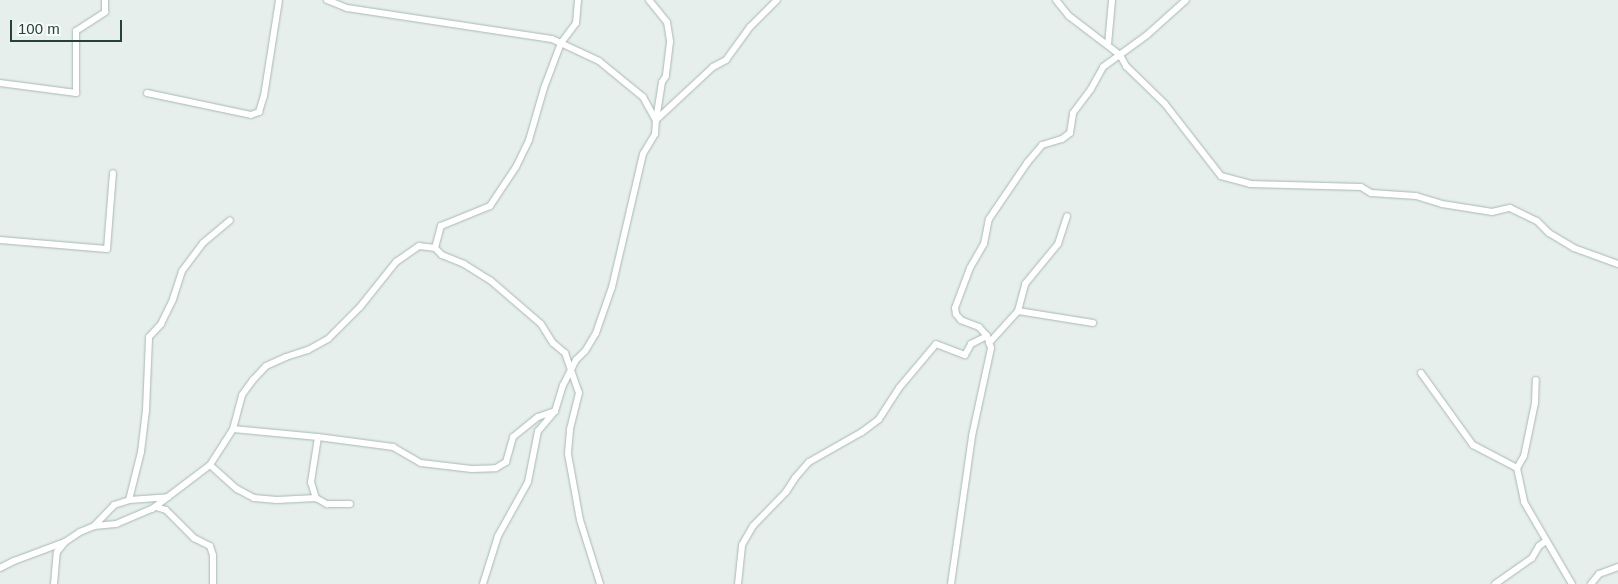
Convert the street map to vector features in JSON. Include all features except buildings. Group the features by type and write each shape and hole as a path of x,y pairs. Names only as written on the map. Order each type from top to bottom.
{"street":[{"path":"0,83 76,92 76,31 105,12 105,0"},
{"path":"147,94 251,115 259,112 264,96 279,0"},
{"path":"327,0 347,8 492,28 552,39 599,61 629,84 643,97 656,120"},
{"path":"435,248 441,226 490,206 516,167 529,140 544,88 561,43 576,22 578,0"},
{"path":"483,584 498,536 528,482 538,431 555,411 563,385 596,333 612,287 643,154 655,134 662,82 666,76 670,42 667,22 649,0"},
{"path":"656,120 713,68 726,60 750,28 777,0"},
{"path":"1056,0 1069,16 1120,55 1126,66 1165,104 1221,176 1250,184 1361,187 1371,193 1416,196 1442,204 1492,212 1510,208 1537,221 1549,233 1574,248 1618,264"},
{"path":"1108,45 1112,0"},
{"path":"951,584 972,436 991,348 988,340 978,327 961,320 956,314 955,308 970,268 984,244 988,219 1027,163 1042,145 1062,139 1070,133 1073,113 1080,101 1091,89 1103,67 1110,60 1147,35 1186,0"},
{"path":"0,240 107,249 113,173"},
{"path":"738,584 739,561 746,539 753,526 786,492 794,478 809,462 862,432 879,420 899,388 936,344 965,355 972,344 988,340 1018,311 1025,284 1058,244 1067,216"},
{"path":"129,500 141,452 146,410 149,337 161,324 169,308 182,271 203,243 230,220"},
{"path":"54,584 57,552 66,542 80,532 94,526 116,524 156,507 210,465 233,430 242,395 266,366 308,350 328,339 360,307 380,279 408,252 419,246 435,248 442,255 464,264 490,280 542,324 554,343 565,353 579,393 570,430 568,454 580,520 600,584"},
{"path":"1018,311 1093,323"},
{"path":"1421,374 1473,445 1517,468"},
{"path":"1536,380 1535,403 1524,456 1517,468 1524,502 1572,584"},
{"path":"233,430 318,437 394,447 421,463 472,469 496,468 506,462 513,437 538,417 555,411"},
{"path":"316,498 311,482 318,437"},
{"path":"210,465 237,488 254,498 277,500 316,498 327,504 350,504"},
{"path":"94,526 114,505 129,500 168,497"},
{"path":"156,507 166,510 194,538 210,546 213,584"},
{"path":"1494,584 1532,558 1539,546 1546,541"},
{"path":"0,568 66,542"},
{"path":"1590,584 1599,574 1618,567"}]}
